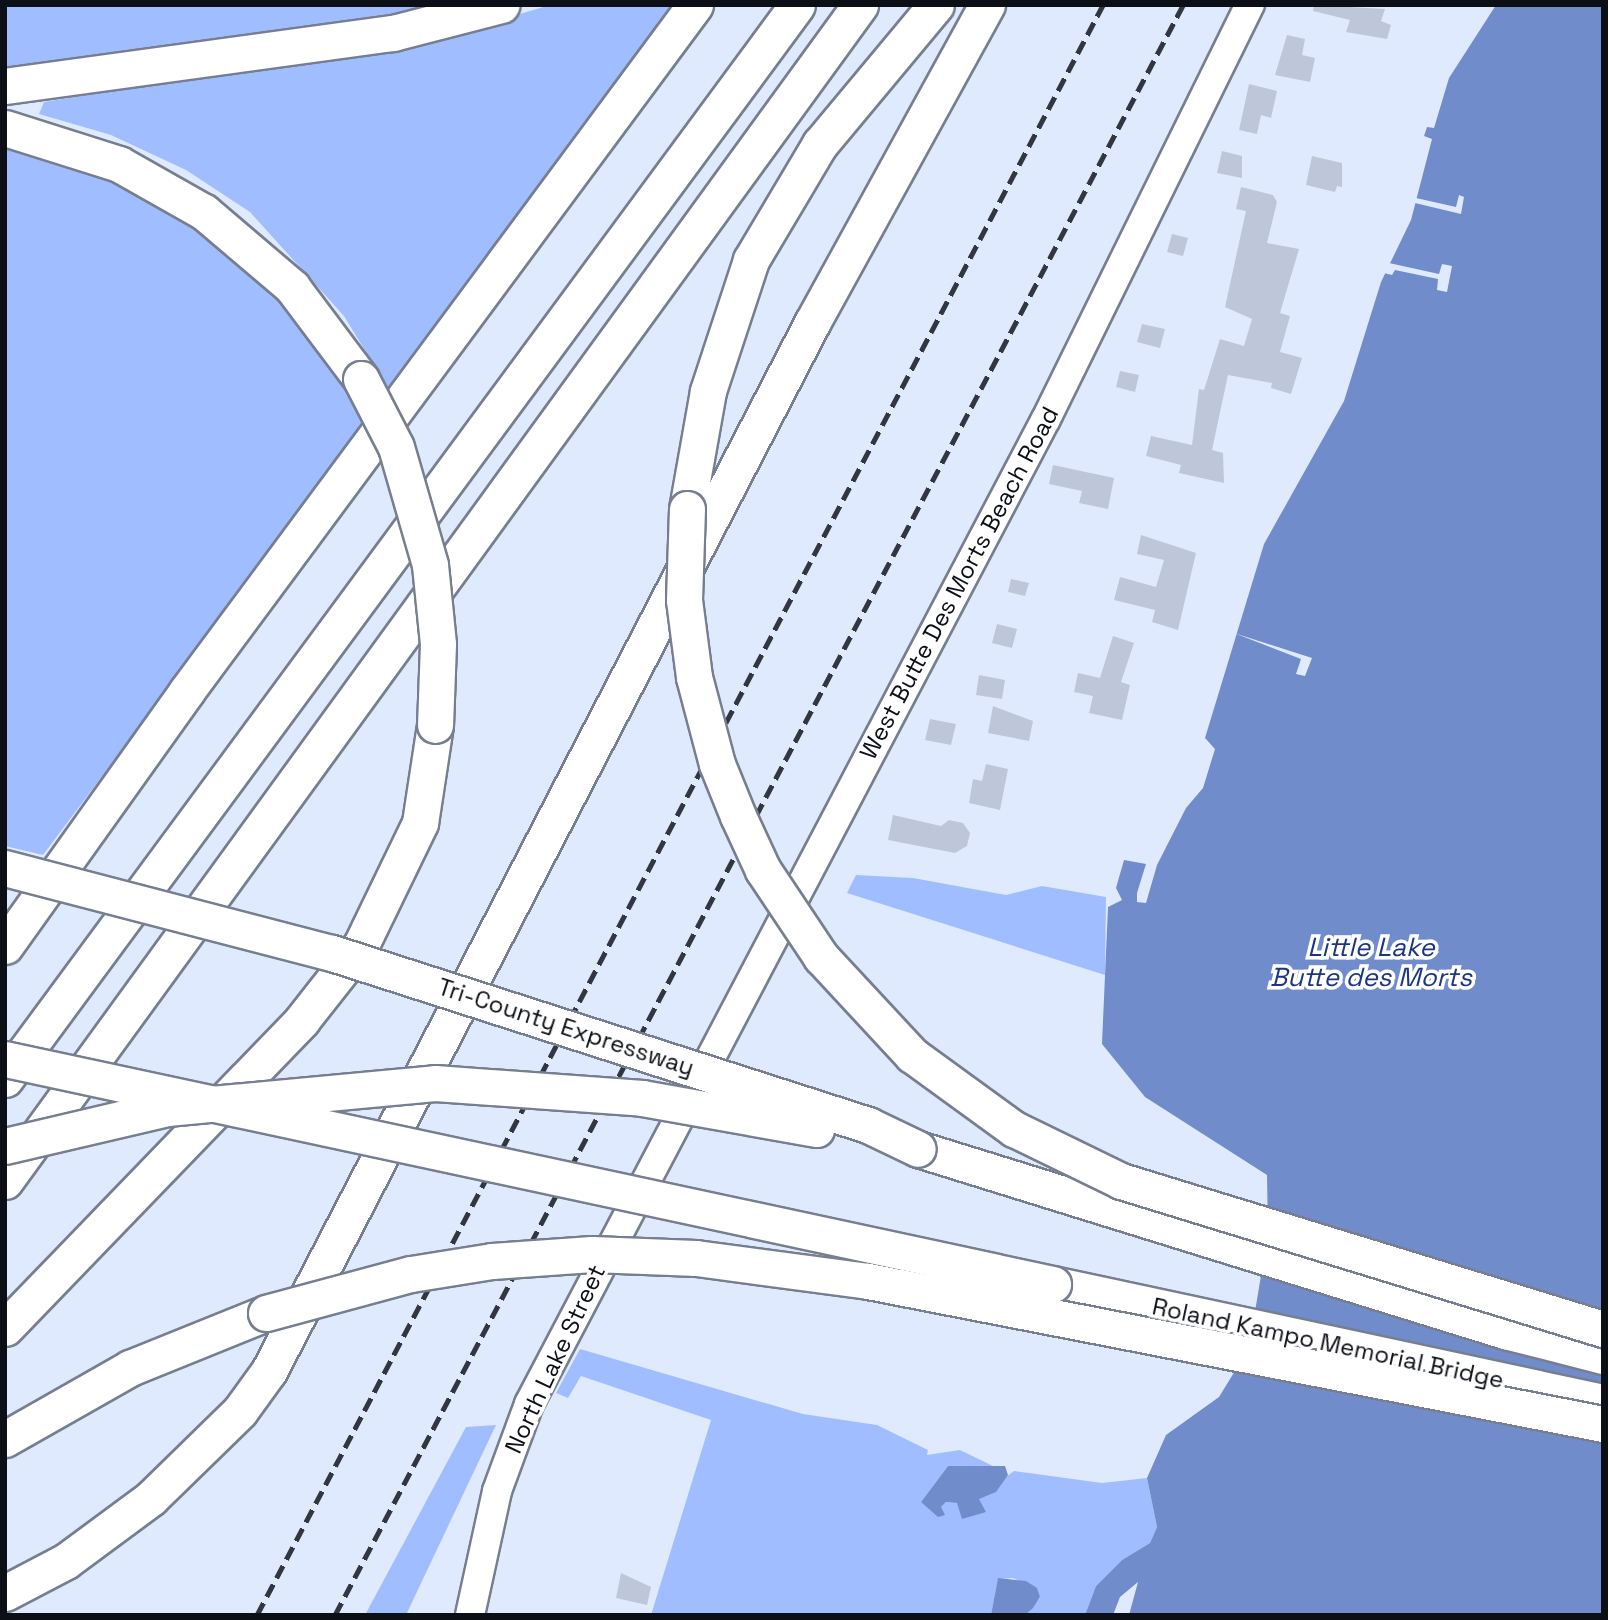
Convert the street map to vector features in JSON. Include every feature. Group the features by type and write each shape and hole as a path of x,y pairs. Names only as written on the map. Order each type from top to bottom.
{"highway":[{"path":"5,86 393,33 501,5"},
{"path":"5,946 178,702 695,5"},
{"path":"5,1079 797,5"},
{"path":"5,1181 860,5"},
{"path":"936,5 820,144 751,260 708,391 687,509 684,590 694,677 738,816 799,927 863,1008 912,1055 1014,1129 1121,1181 1603,1329"},
{"path":"5,1593 75,1555 151,1498 240,1411 276,1359 794,357 987,5"},
{"path":"5,128 119,164 204,212 292,286 361,379 396,446 427,553 438,644 435,724 419,823 361,945 302,1020 182,1149 5,1328"},
{"name":"Tri-County Expressway","path":"5,868 358,961 867,1125 918,1149 1119,1211"},
{"name":"Roland Kampo Memorial Bridge","path":"5,1059 1603,1402"},
{"path":"5,1146 167,1108 435,1083 654,1099 918,1149"},
{"name":"Roland Kampo Memorial Bridge","path":"1119,1211 1505,1331 1603,1356"},
{"path":"5,1439 130,1368 266,1313 388,1279 492,1261 592,1254 696,1258 868,1281 1603,1424"}],"street":[{"name":"West Butte Des Morts Beach Road","path":"656,1154 1046,419 1250,5"},
{"name":"North Lake Street","path":"470,1615 485,1535 512,1446 656,1154"}],"shaded area":[{"path":"5,5 448,5 5,71"},
{"path":"550,5 676,5 391,393 344,316 250,212 186,170 111,135 39,114 44,102 446,36"},
{"path":"5,143 130,183 200,226 271,282 371,418 43,855 5,846"},
{"path":"856,875 913,878 1006,895 1042,886 1106,897 1105,975 847,893"},
{"path":"580,1349 803,1414 877,1425 928,1450 927,1455 960,1450 993,1466 948,1466 921,1502 941,1507 946,1502 965,1504 995,1492 997,1484 1014,1471 1102,1483 1147,1478 1157,1527 1150,1543 1122,1560 1096,1586 1085,1615 1025,1615 1040,1598 1037,1589 1013,1578 998,1579 991,1615 651,1615 711,1420 581,1376 568,1398 556,1393"},
{"path":"496,1425 406,1615 365,1615 466,1427"}],"water":[{"name":"Little Lake Butte des Morts","path":"1496,5 1603,5 1603,1615 1129,1615 1138,1582 1120,1597 1113,1615 1085,1615 1096,1586 1122,1560 1150,1543 1157,1527 1147,1478 1166,1435 1219,1397 1249,1348 1268,1233 1267,1175 1145,1097 1102,1044 1108,907 1122,900 1116,888 1124,860 1146,864 1137,902 1146,903 1157,865 1186,808 1203,788 1215,749 1205,738 1264,544 1344,401 1381,282 1411,220 1432,139 1424,136 1427,127 1434,128 1449,78"},
{"path":"948,1466 1005,1466 1008,1475 996,1492 979,1499 986,1512 962,1519 957,1503 946,1502 941,1507 945,1515 938,1517 921,1502"},
{"path":"998,1578 1026,1581 1037,1588 1040,1597 1033,1608 1025,1615 991,1615"}],"pier":[{"path":"1417,176 1416,198 1456,207 1459,195 1464,197 1461,214 1415,203 1408,216"},
{"path":"1389,263 1439,274 1442,264 1452,266 1447,292 1437,290 1438,279 1395,270 1392,275 1384,273"},
{"path":"1234,633 1312,658 1305,676 1296,674 1301,659"}],"building":[{"path":"1314,5 1385,9 1381,21 1391,25 1387,39 1346,32 1350,20 1313,11"},
{"path":"1287,35 1305,39 1302,55 1315,58 1310,82 1275,75"},
{"path":"1249,84 1277,91 1271,118 1261,115 1257,134 1239,130"},
{"path":"1222,151 1242,156 1242,178 1217,173"},
{"path":"1312,156 1342,163 1342,187 1337,186 1335,192 1306,185"},
{"path":"1241,187 1273,195 1277,202 1267,243 1299,249 1280,313 1290,316 1280,352 1302,358 1291,394 1271,388 1272,383 1228,375 1212,450 1223,453 1224,483 1179,473 1181,465 1146,456 1151,436 1192,445 1199,389 1204,390 1220,339 1244,346 1252,319 1225,307 1246,211 1236,209"},
{"path":"1172,234 1188,238 1183,256 1167,252"},
{"path":"1142,324 1165,329 1160,348 1137,342"},
{"path":"1120,371 1139,375 1135,392 1116,387"},
{"path":"1053,465 1114,478 1108,509 1079,503 1082,491 1049,484"},
{"path":"1141,535 1196,553 1178,630 1152,622 1155,610 1114,600 1120,577 1156,587 1164,560 1137,554"},
{"path":"1011,579 1029,583 1025,596 1008,592"},
{"path":"997,624 1017,629 1012,648 992,643"},
{"path":"1113,636 1134,643 1121,682 1130,685 1122,720 1089,713 1093,696 1074,692 1078,673 1100,678"},
{"path":"979,675 1005,680 1002,699 976,695"},
{"path":"993,706 1033,721 1029,741 988,733"},
{"path":"930,719 956,724 951,745 925,740"},
{"path":"986,764 1008,769 1000,810 969,803 973,779 982,781"},
{"path":"893,815 941,826 949,820 963,823 970,833 967,846 955,853 888,840"},
{"path":"621,1573 651,1587 647,1605 616,1598"}],"railway":[{"path":"257,1615 1103,5"},
{"path":"335,1615 1183,5"}]}
